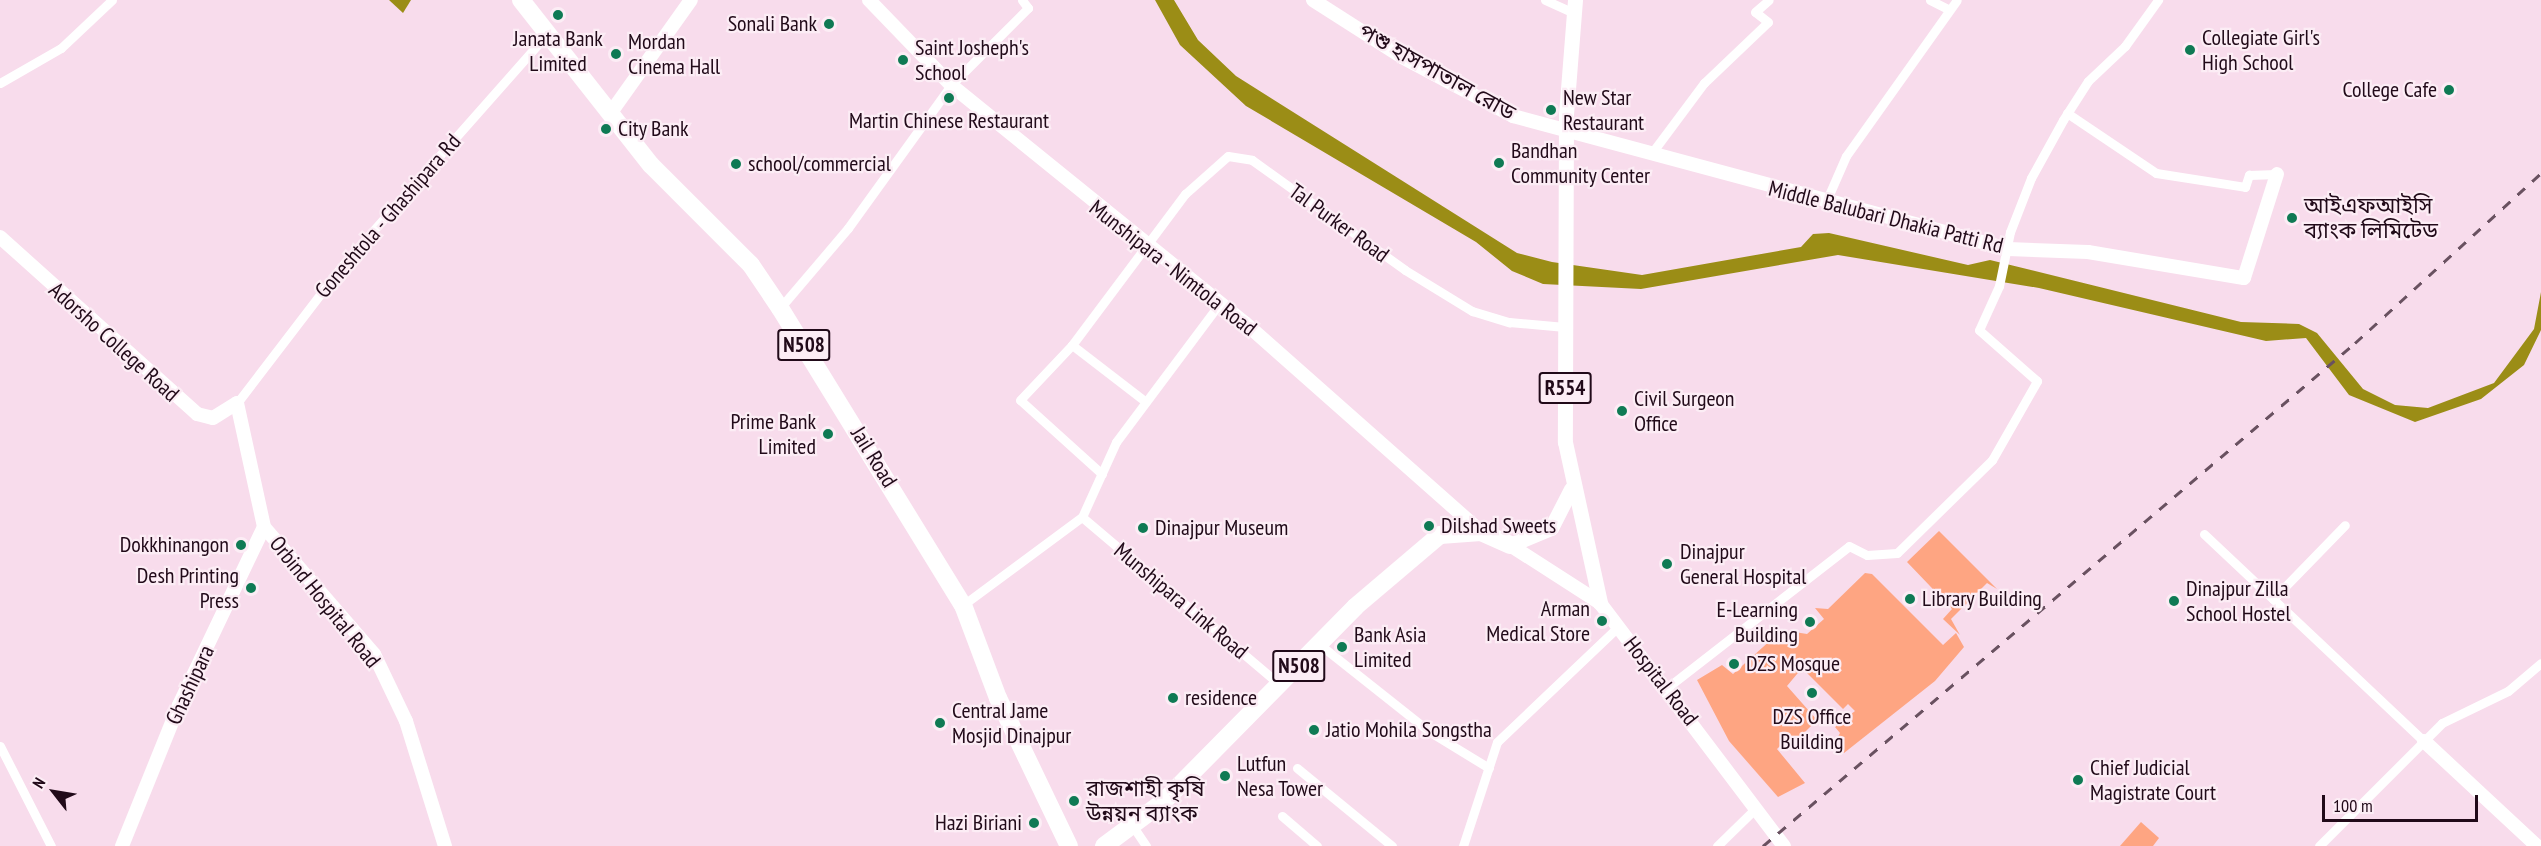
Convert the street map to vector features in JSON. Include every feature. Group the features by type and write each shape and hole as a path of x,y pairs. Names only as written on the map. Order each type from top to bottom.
{"highway":[{"name":"N508","path":"520,0 612,111"},
{"name":"Jail Road","path":"612,111 651,165 751,265 780,308 963,605 998,698 1069,846"},
{"name":"N508","path":"1104,846 1171,795 1319,644 1440,535 1481,531"},
{"path":"1481,531 1510,545"}],"main road":[{"name":"R554","path":"1574,6 1567,130 1564,290 1565,442 1572,486 1600,603"},
{"name":"R554","path":"1510,545 1551,528 1563,514 1572,486"}],"street":[{"path":"0,83 61,48 112,0"},
{"path":"612,111 691,0"},
{"name":"Munshipara - Nimtola Road","path":"869,0 951,85 1146,246 1220,303 1481,531"},
{"path":"780,308 848,228 951,85 1025,4 1037,0"},
{"name":"পশু হাসপাতাল রোড","path":"1313,0 1402,57 1513,116 1567,130"},
{"path":"1545,0 1574,6"},
{"path":"1651,154 1704,83 1768,22 1755,12 1769,0"},
{"path":"1930,0 1948,9"},
{"path":"1825,204 1846,156 1948,9 1957,0"},
{"path":"1668,687 1849,546 1867,555 1897,552 1992,460 2037,381 1979,330 1999,286 2008,249 2031,178 2067,113 2158,0"},
{"name":"Goneshtola - Ghashipara Rd","path":"237,403 341,267 546,34"},
{"path":"2067,113 2132,159 2178,179 2245,187 2249,175 2277,174"},
{"name":"Middle Balubari Dhakia Patti Rd","path":"1567,130 1825,204 2008,249 2088,252 2244,278 2277,174"},
{"name":"Tal Purker Road","path":"1146,246 1185,194 1228,156 1252,160 1405,270 1472,310 1509,322 1565,327"},
{"name":"Adorsho College Road","path":"0,237 189,409 213,418 237,403"},
{"path":"1102,474 1020,403 1072,345 1146,246"},
{"path":"963,605 1082,517 1116,442 1220,303"},
{"path":"1072,345 1146,402"},
{"path":"237,403 264,527"},
{"name":"Munshipara Link Road","path":"1082,517 1280,685"},
{"path":"2273,599 2345,525"},
{"name":"Ghashipara","path":"122,846 179,705 264,527"},
{"name":"Orbind Hospital Road","path":"264,527 374,654 406,721 445,846"},
{"path":"2204,534 2537,846"},
{"name":"Hospital Road","path":"1510,545 1600,603 1668,687 1784,846"},
{"path":"1463,846 1497,742 1619,626"},
{"path":"1319,644 1430,732 1489,768"},
{"path":"2319,846 2442,723 2508,691 2541,663"},
{"path":"0,746 51,846"},
{"path":"1296,768 1392,846"},
{"path":"1717,846 1756,808"},
{"path":"1282,816 1317,846"},
{"path":"1132,825 1146,846"}],"shaded area":[{"path":"389,0 411,0 403,13"},
{"path":"1155,0 1174,0 1198,40 1236,76 1517,253 1552,262 1642,275 1801,247 1813,234 1829,233 1968,265 1990,260 2241,322 2299,324 2317,333 2363,389 2395,405 2428,408 2494,383 2534,329 2541,292 2541,330 2524,365 2481,399 2415,422 2349,395 2306,338 2266,341 2039,288 1838,255 1641,289 1543,284 1512,271 1476,242 1246,106 1180,45"},
{"path":"1939,531 1997,589 1987,583 1951,619 1960,635 1943,619 1952,609 1907,562"},
{"path":"1865,573 1872,574 1943,645 1956,633 1964,647 1935,681 1844,753 1831,750 1840,733 1835,727 1855,711 1848,704 1843,709 1802,668 1787,686 1817,720 1795,742 1790,736 1777,749 1805,783 1778,797 1729,741 1697,680 1722,665 1733,674 1782,630 1807,634 1824,619 1815,608 1828,609"},
{"path":"2141,822 2159,838 2153,846 2120,846"}],"railway":[{"path":"1763,846 2355,343 2541,173"}],"place":[{"name":"Janata Bank Limited","path":"558,15"},
{"name":"Sonali Bank","path":"829,24"},
{"name":"Collegiate Girl's High School","path":"2190,50"},
{"name":"Mordan Cinema Hall","path":"616,54"},
{"name":"Saint Josheph's School","path":"903,60"},
{"name":"College Cafe","path":"2449,90"},
{"name":"Martin Chinese Restaurant","path":"949,98"},
{"name":"New Star Restaurant","path":"1551,110"},
{"name":"City Bank","path":"606,129"},
{"name":"Bandhan Community Center","path":"1499,163"},
{"name":"school/commercial","path":"736,164"},
{"name":"আইএফআইসি ব্যাংক লিমিটেড","path":"2292,218"},
{"name":"Civil Surgeon Office","path":"1622,411"},
{"name":"Prime Bank Limited","path":"828,434"},
{"name":"Dilshad Sweets","path":"1429,526"},
{"name":"Dinajpur Museum","path":"1143,528"},
{"name":"Dokkhinangon","path":"241,545"},
{"name":"Dinajpur General Hospital","path":"1667,564"},
{"name":"Desh Printing Press","path":"251,588"},
{"name":"Library Building","path":"1910,599"},
{"name":"Dinajpur Zilla School Hostel","path":"2174,601"},
{"name":"Arman Medical Store","path":"1602,621"},
{"name":"E-Learning Building","path":"1810,622"},
{"name":"Bank Asia Limited","path":"1342,647"},
{"name":"DZS Mosque","path":"1734,664"},
{"name":"DZS Office Building","path":"1812,693"},
{"name":"residence","path":"1173,698"},
{"name":"Central Jame Mosjid Dinajpur","path":"940,723"},
{"name":"Jatio Mohila Songstha","path":"1314,730"},
{"name":"Lutfun Nesa Tower","path":"1225,776"},
{"name":"Chief Judicial Magistrate Court","path":"2078,780"},
{"name":"রাজশাহী কৃষি উন্নয়ন ব্যাংক","path":"1074,801"},
{"name":"Hazi Biriani","path":"1034,823"}]}
